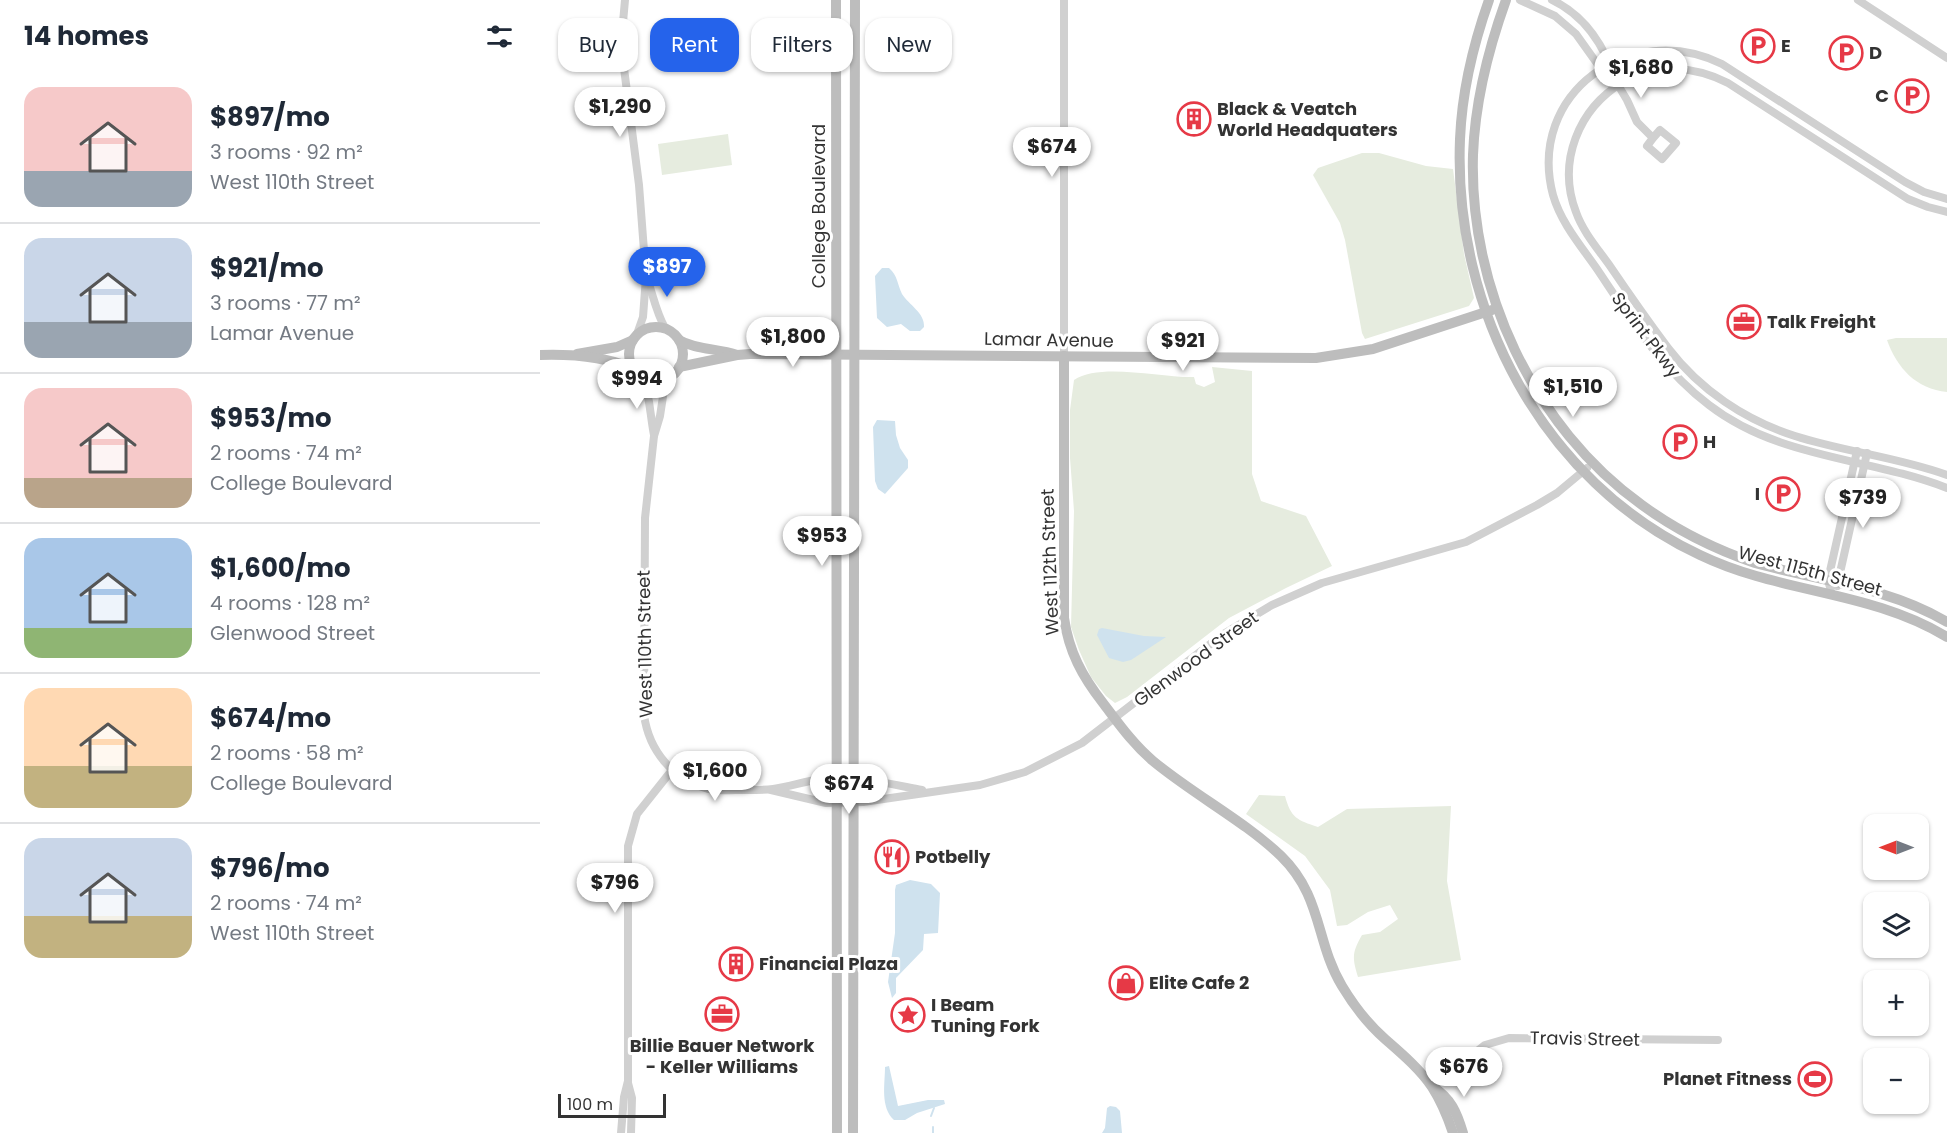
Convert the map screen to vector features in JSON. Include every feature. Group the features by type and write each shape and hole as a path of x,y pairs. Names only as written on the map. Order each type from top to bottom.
{"street":[{"path":"625,0 621,45 639,185 646,277 644,317 629,354 634,369"},
{"name":"College Boulevard","path":"836,0 837,1133"},
{"name":"College Boulevard","path":"854,1133 855,0"},
{"name":"West 112th Street","path":"1064,0 1065,624 1070,648 1089,685 1132,741 1154,762 1263,841 1294,870 1307,890 1332,966 1343,988 1359,1012 1401,1052 1432,1087 1453,1133"},
{"name":"West 115th Street","path":"1489,0 1476,38 1467,79 1460,148 1465,225 1474,276 1486,312 1506,359 1528,401 1552,437 1583,472 1636,518 1700,556 1759,578 1885,608 1906,615 1947,637"},
{"name":"West 115th Street","path":"1506,0 1483,76 1476,114 1473,156 1478,226 1498,308 1520,360 1562,427 1593,463 1641,505 1700,541 1755,563 1898,598 1947,621"},
{"path":"1520,0 1555,16 1584,43 1601,69 1618,85 1628,100 1637,122 1653,138"},
{"path":"1552,0 1566,7 1593,35 1610,63 1618,85"},
{"path":"1858,0 1947,58"},
{"name":"Sprint Pkwy","path":"1947,199 1924,192 1905,182 1712,58 1680,50 1657,49 1628,55 1601,69 1583,83 1570,99 1560,115 1551,143 1551,185 1556,204 1566,225 1658,356 1693,393 1727,418 1761,436 1794,448 1911,476 1947,488"},
{"name":"Sprint Pkwy","path":"1947,212 1928,207 1899,194 1733,86 1708,74 1680,69 1658,70 1632,77 1600,99 1576,134 1569,167 1570,190 1575,212 1585,231 1668,348 1684,367 1708,389 1740,412 1766,425 1803,438 1914,464 1947,475"},
{"path":"574,354 617,363 634,369 643,377 658,380 670,376 679,366 682,355 679,340 666,328 657,313 654,297 646,277"},
{"name":"Lamar Avenue","path":"679,366 737,355 1316,358 1373,349 1498,308"},
{"path":"540,355 574,354 617,347 653,327 666,328"},
{"name":"Lamar Avenue","path":"679,340 687,344 737,355"},
{"name":"West 110th Street","path":"670,376 664,390 654,436 644,539 644,715 649,739 660,758 672,770"},
{"name":"West 110th Street","path":"643,377 649,396 654,436"},
{"path":"1832,595 1857,451"},
{"path":"1833,581 1867,453"},
{"name":"Glenwood Street","path":"672,770 708,789 771,790 826,803 863,802 980,785 1025,772 1065,753 1115,719 1222,635 1272,605 1322,583 1466,542 1537,505 1593,463"},
{"path":"631,1133 632,1098 628,1082 628,846 637,814 672,770"},
{"name":"Glenwood Street","path":"771,790 823,779 837,779 929,791"},
{"name":"Travis Street","path":"1432,1087 1485,1045 1509,1038 1718,1040"},
{"path":"621,1133 624,1097 628,1082"},
{"name":"West 112th Street","path":"1432,1087 1444,1094 1450,1102 1463,1133"}],"shaded area":[{"path":"728,134 732,165 662,175 658,144"},
{"path":"1362,153 1379,153 1426,166 1453,169 1464,254 1474,298 1469,306 1365,339 1340,223 1313,175 1318,168"},
{"path":"1947,338 1947,392 1926,387 1902,368 1887,340"},
{"path":"1212,367 1252,371 1252,474 1261,501 1306,516 1332,566 1229,618 1127,697 1115,703 1106,696 1091,677 1071,627 1074,511 1070,458 1070,410 1074,380 1085,375 1115,371 1194,377 1196,384 1204,387 1215,382"},
{"path":"1259,795 1285,796 1296,817 1318,827 1347,809 1451,806 1447,881 1461,960 1358,977 1354,955 1362,935 1380,932 1398,919 1390,905 1368,912 1347,925 1337,926 1330,890 1305,856 1246,814"}],"water":[{"path":"882,268 889,268 892,271 902,294 922,317 924,327 920,331 910,331 901,324 887,327 877,318 875,276"},
{"path":"877,420 895,421 900,448 908,460 908,468 885,494 878,489 875,481 873,427"},
{"path":"1099,629 1144,636 1166,637 1131,660 1123,662 1109,658 1097,635"},
{"path":"910,880 931,884 940,893 938,933 924,934 923,950 896,978 896,993 892,998 888,982 895,933 895,890 896,885"},
{"path":"889,1066 898,1106 928,1100 944,1100 945,1104 917,1113 905,1120 894,1120 887,1109 884,1095 885,1067"},
{"path":"1110,1106 1120,1111 1122,1133 1102,1133 1105,1128 1107,1108"}],"waterway":[{"path":"931,1116 934,1108"},
{"path":"933,1127 933,1133"}],"place":[{"name":"E","path":"1758,46"},
{"name":"D","path":"1846,53"},
{"name":"C","path":"1912,96"},
{"name":"Black & Veatch World Headquaters","path":"1194,119"},
{"name":"Talk Freight","path":"1744,322"},
{"name":"H","path":"1680,442"},
{"name":"I","path":"1783,494"},
{"name":"Potbelly","path":"892,857"},
{"name":"Financial Plaza","path":"736,964"},
{"name":"Elite Cafe 2","path":"1126,983"},
{"name":"Billie Bauer Network - Keller Williams","path":"722,1014"},
{"name":"I Beam Tuning Fork","path":"908,1015"},
{"name":"Planet Fitness","path":"1815,1079"}]}
